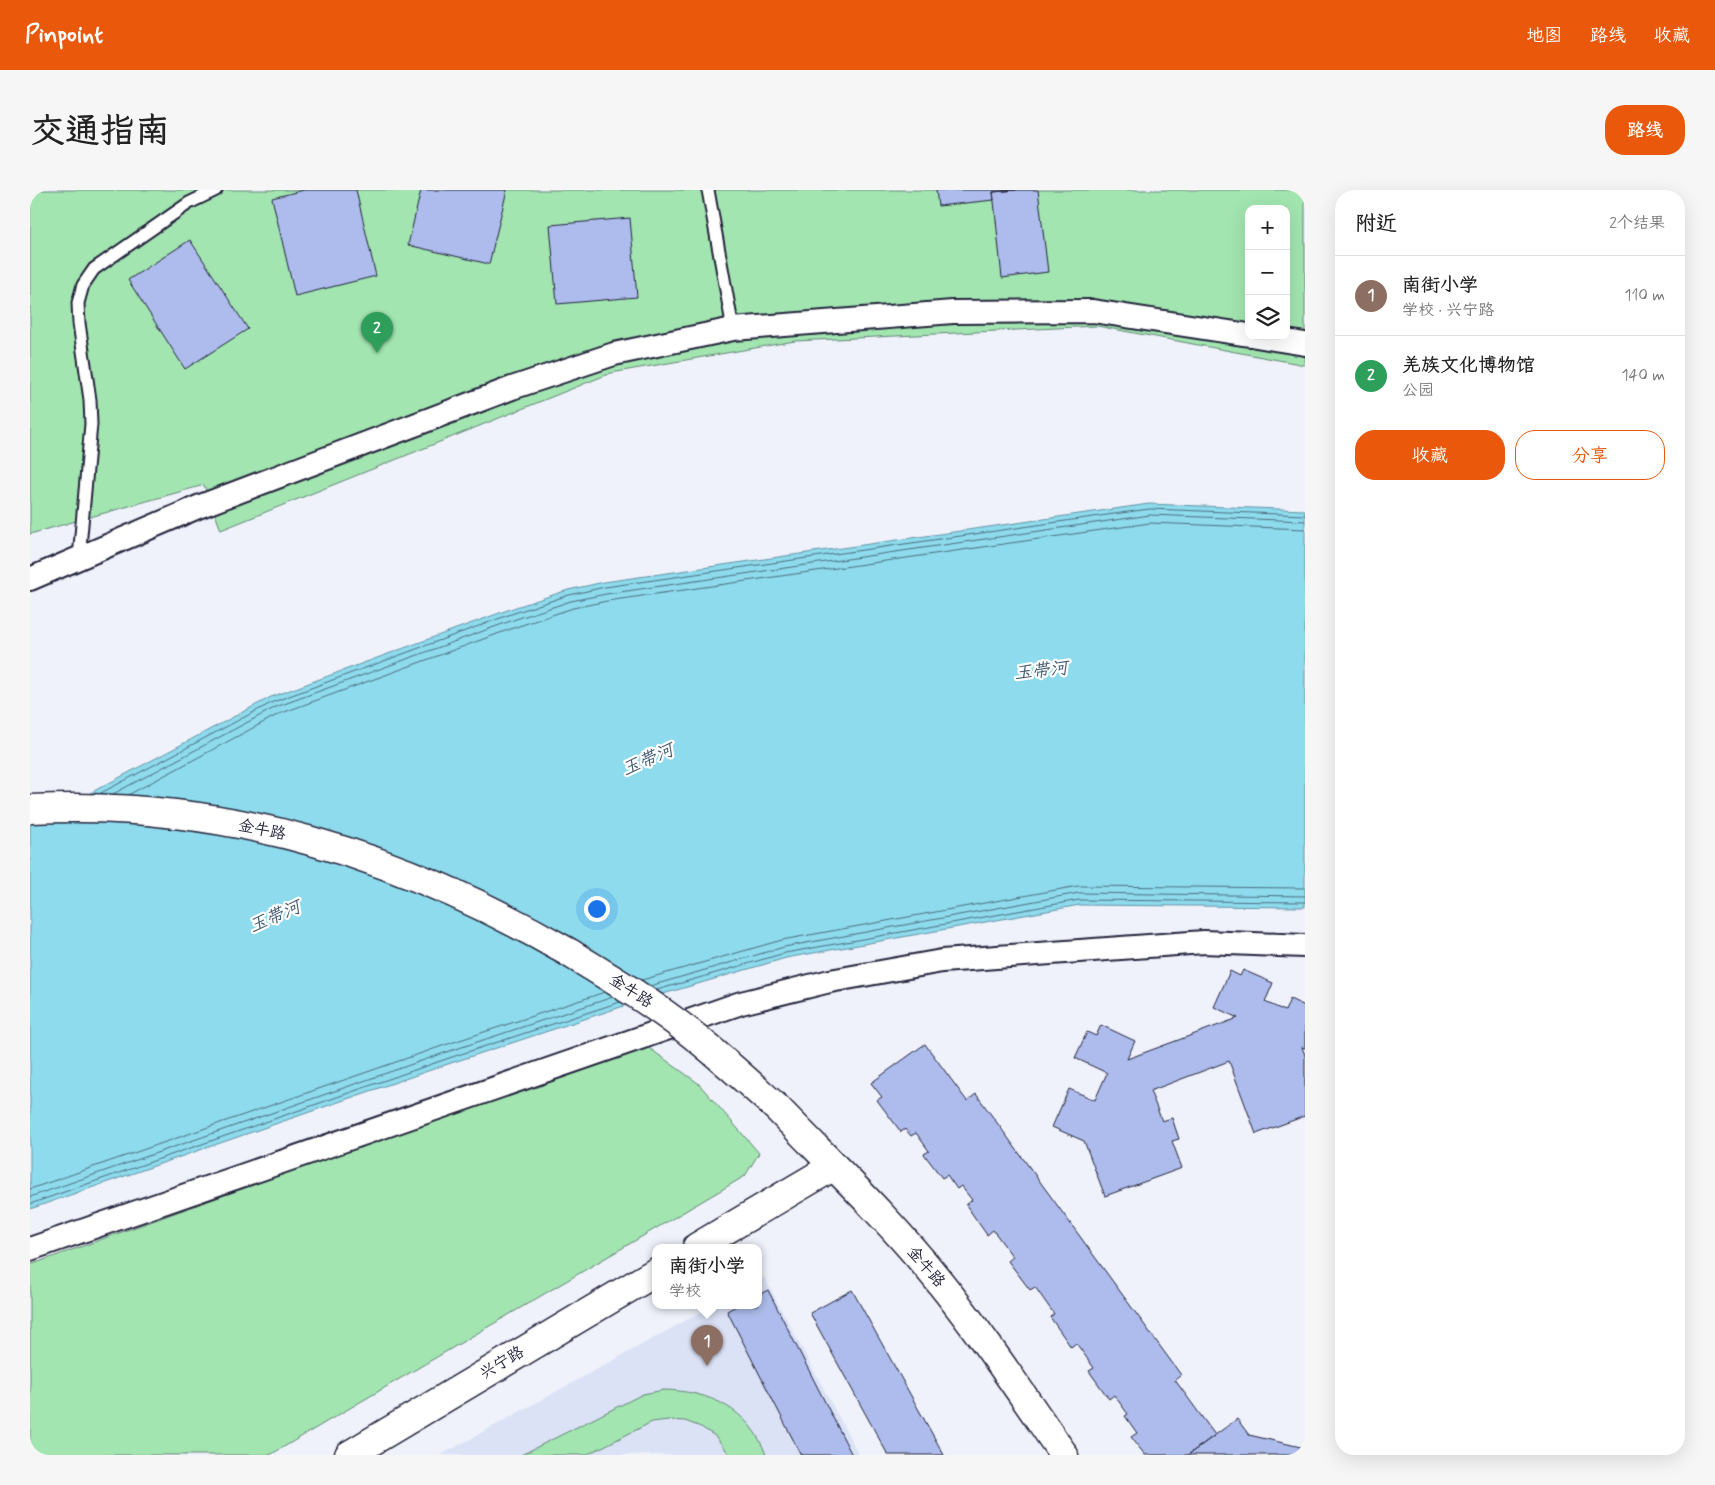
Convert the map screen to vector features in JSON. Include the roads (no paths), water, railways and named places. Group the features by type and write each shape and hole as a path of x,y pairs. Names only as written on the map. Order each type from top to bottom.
{"main road":[{"name":"金牛路","path":"30,809 121,810 175,814 255,827 316,842 427,880 481,905 540,936 602,972 688,1031 716,1053 777,1108 868,1201 937,1278 986,1342 1064,1455"},
{"path":"702,1244 834,1166"},
{"name":"兴宁路","path":"349,1455 652,1274"}],"street":[{"path":"30,578 198,507 512,388 614,354 733,329 953,312 1093,311 1245,334"},
{"path":"1280,340 1305,344"},
{"path":"30,1249 741,1003 830,981 942,961 1194,942 1305,946"}],"lane":[{"path":"79,558 91,424 90,400 79,323 78,303 83,284 94,269 189,203 216,190"},
{"path":"708,190 733,329"}],"water":[{"name":"玉带河","path":"1149,504 1305,510 1305,907 1080,905 786,958 636,1002 451,1063 30,1209 30,825 271,697 513,608 568,590 604,582"}],"place":[{"name":"羌族文化博物馆","path":"377,353"},
{"name":"南街小学","path":"707,1366"}]}
